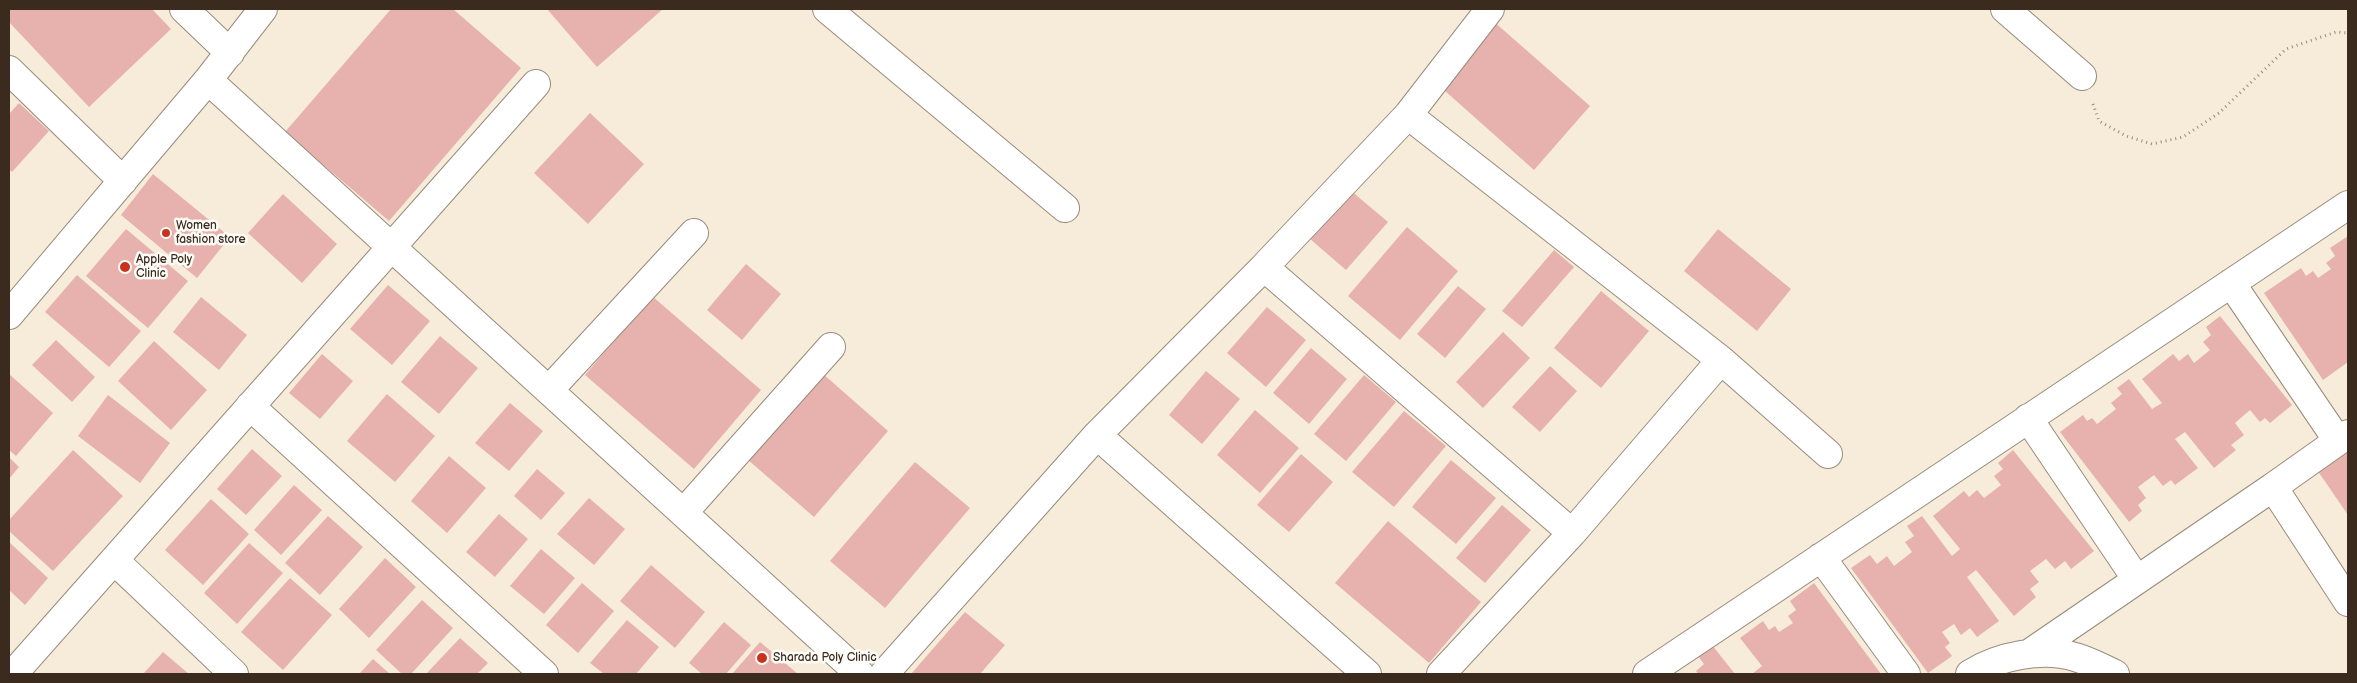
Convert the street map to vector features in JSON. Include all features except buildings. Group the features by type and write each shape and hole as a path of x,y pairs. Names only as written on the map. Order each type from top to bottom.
{"street":[{"path":"184,9 230,53"},
{"path":"9,315 208,80 263,9"},
{"path":"827,9 1065,208"},
{"path":"884,674 1097,435 1264,267 1408,115 1490,9"},
{"path":"2006,9 2082,76"},
{"path":"9,70 123,180"},
{"path":"208,80 860,674"},
{"path":"13,674 536,84"},
{"path":"1408,115 1721,360 1828,454"},
{"path":"1647,674 2348,205"},
{"path":"549,390 694,233"},
{"path":"1264,267 1572,533"},
{"path":"2030,653 2343,437 2230,283"},
{"path":"684,512 831,347"},
{"path":"1441,674 1572,533 1721,360"},
{"path":"250,406 544,674"},
{"path":"2028,418 2137,580"},
{"path":"1097,435 1367,674"},
{"path":"2273,487 2348,602"},
{"path":"1821,557 1906,674"},
{"path":"114,560 234,674"},
{"path":"1970,674 1987,663 2030,653 2074,656 2115,674"}],"path":[{"path":"2082,76 2099,121 2126,136 2152,144 2183,137 2219,113 2286,49 2336,32 2348,33"}],"place":[{"name":"Women fashion store","path":"166,233"},
{"name":"Apple Poly Clinic","path":"125,267"},
{"name":"Sharada Poly Clinic","path":"762,658"}]}
